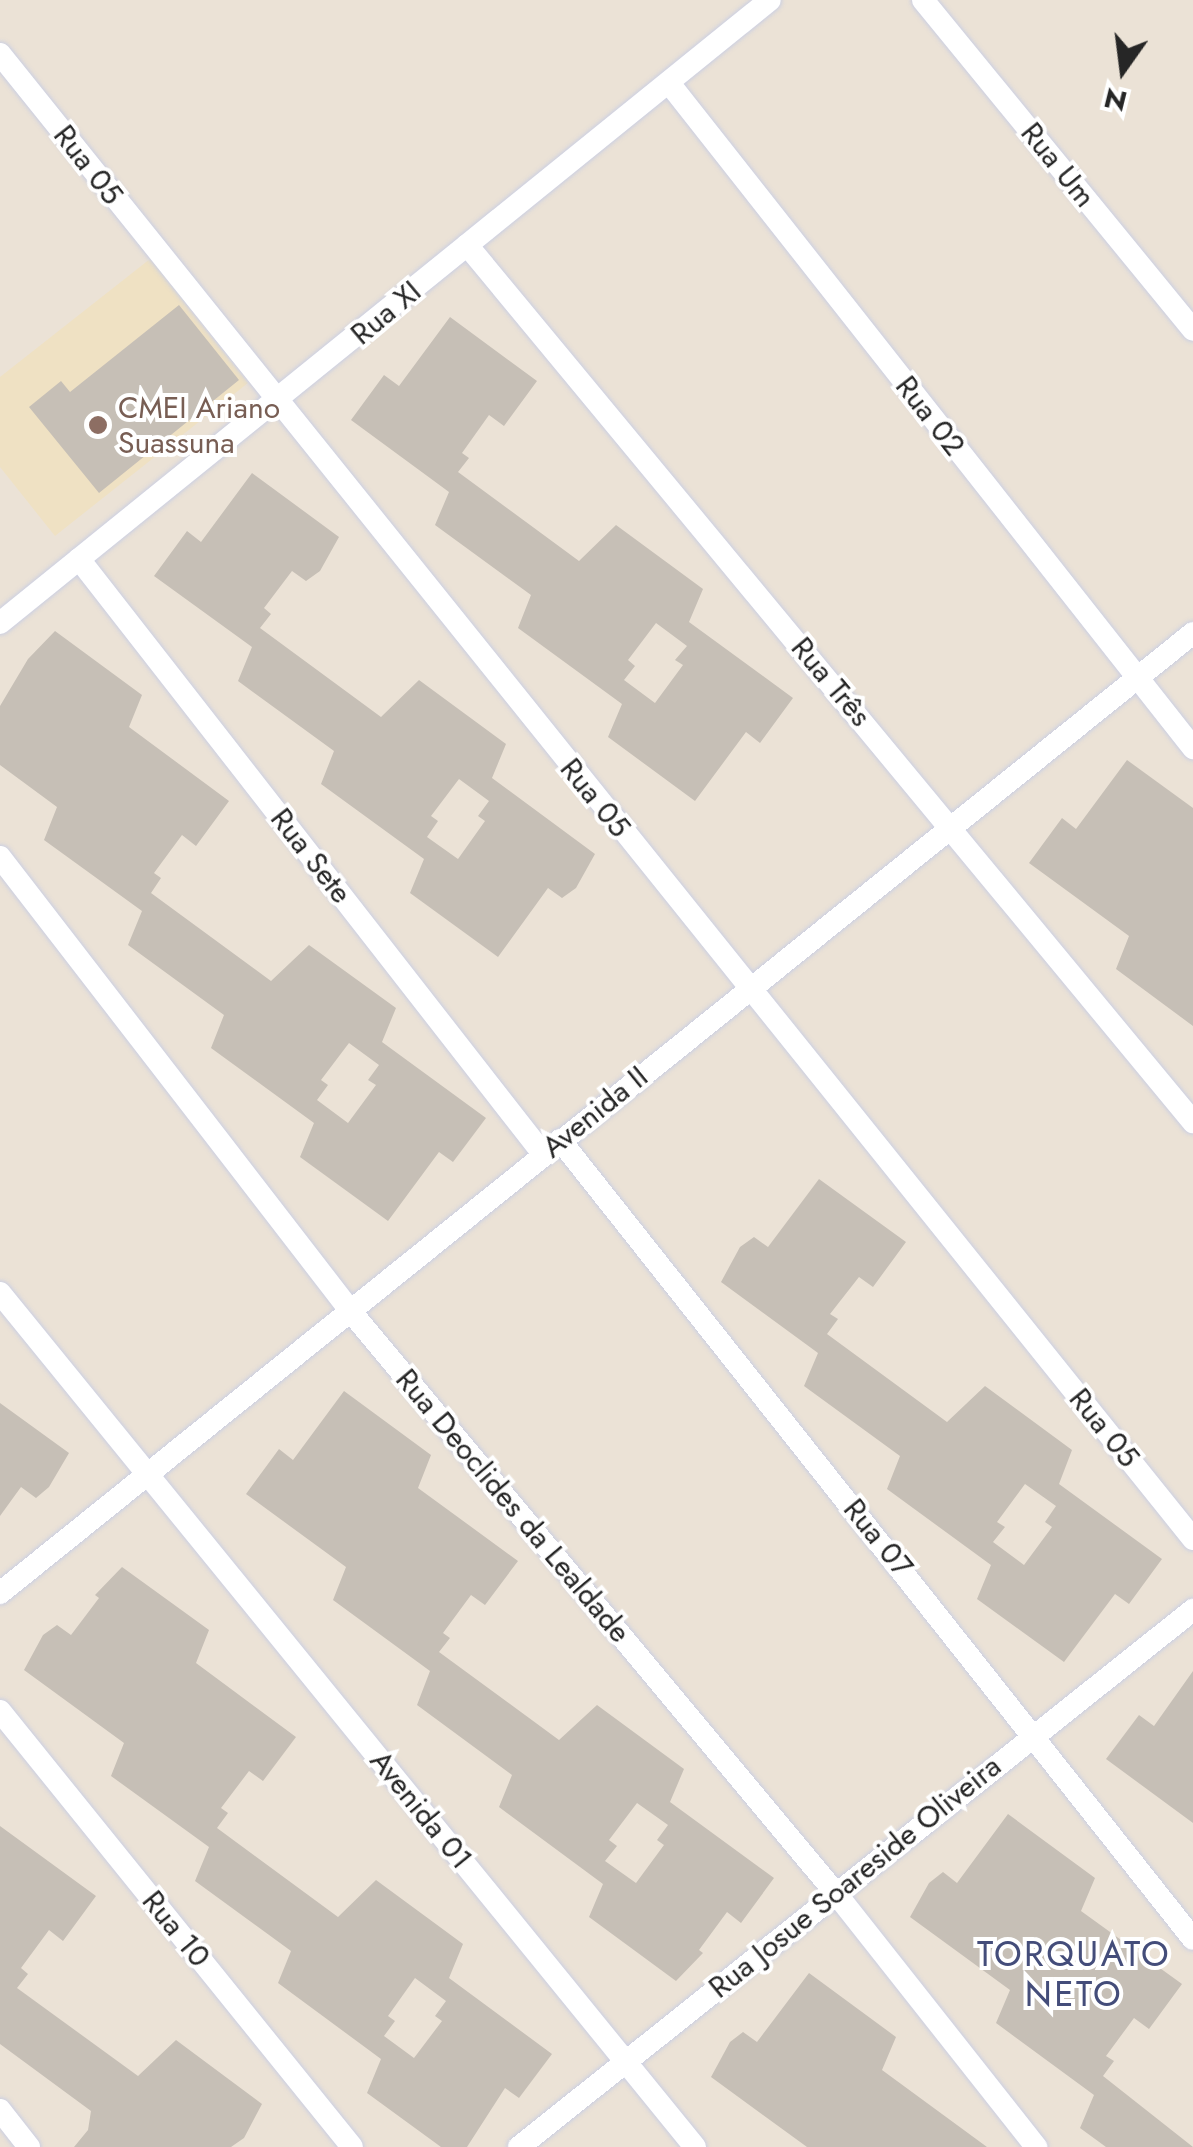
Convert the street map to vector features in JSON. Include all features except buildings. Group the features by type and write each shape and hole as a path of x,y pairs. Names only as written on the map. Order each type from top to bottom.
{"street":[{"name":"Rua XI","path":"0,624 278,404 770,0"},
{"name":"Rua Um","path":"922,0 1193,330"},
{"name":"Rua 05","path":"0,54 1193,1539"},
{"name":"Rua 02","path":"669,83 1193,748"},
{"name":"Rua Três","path":"467,245 1193,1122"},
{"name":"Rua Sete","path":"79,558 552,1147"},
{"name":"Avenida II","path":"0,1593 352,1312 747,987 1193,633"},
{"name":"Rua Deoclides da Lealdade","path":"0,857 352,1312 838,1896 1036,2147"},
{"name":"Rua 07","path":"552,1147 1033,1732 1193,1939"},
{"name":"Avenida 01","path":"0,1292 695,2147"},
{"name":"Rua Josue Soareside Oliveira","path":"519,2147 838,1896 1033,1732 1193,1610"},
{"name":"Rua 10","path":"0,1710 352,2147"},
{"path":"0,2110 29,2147"}],"shaded area":[{"name":"CMEI Ariano Suassuna","path":"150,259 248,383 55,536 0,467 0,377"}],"place":[{"name":"CMEI Ariano Suassuna","path":"98,425"}],"district":[{"name":"TORQUATO NETO","path":"1074,1974"}]}
